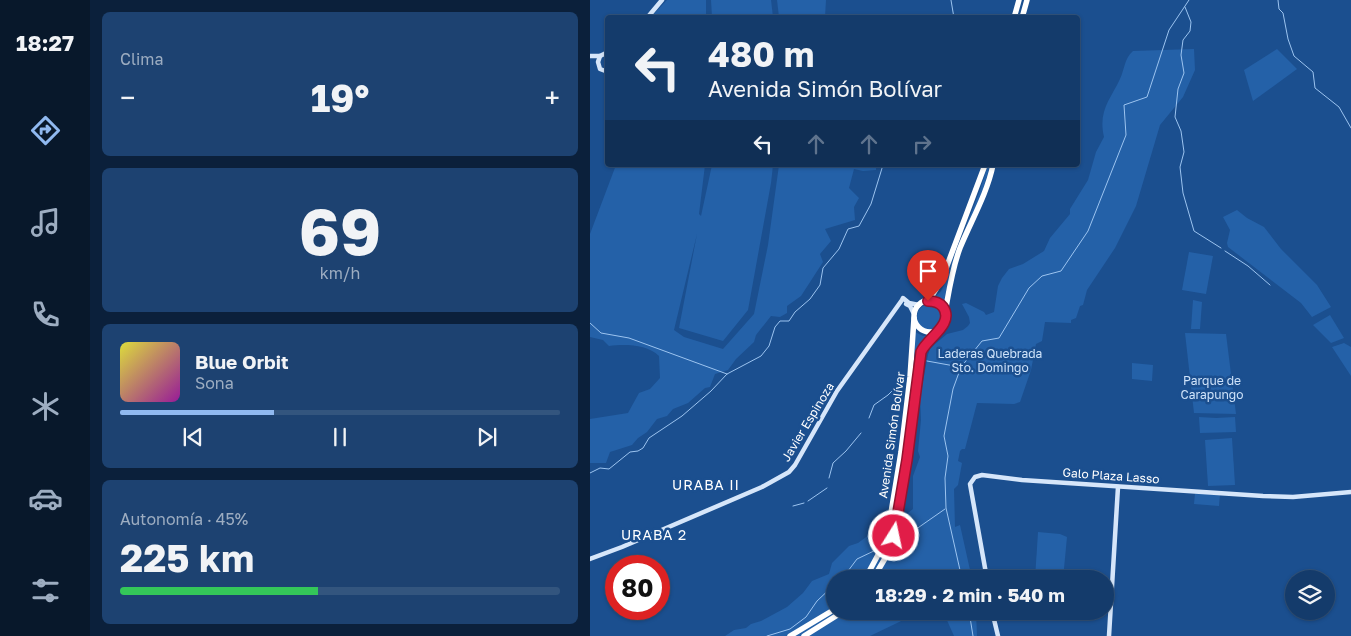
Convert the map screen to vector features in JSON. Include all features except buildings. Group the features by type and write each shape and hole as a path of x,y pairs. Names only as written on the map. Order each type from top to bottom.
{"highway":[{"path":"1015,15 1019,0"},
{"path":"1023,15 1027,0"},
{"name":"Avenida Simón Bolívar","path":"870,570 885,542 901,452 910,378 914,316 922,303 933,294 942,279 984,167"},
{"name":"Avenida Simón Bolívar","path":"879,570 894,536 907,460 920,356 923,346 944,322 949,289 959,251 983,196 992,167"},
{"path":"922,303 937,302 944,308 945,313"},
{"path":"914,316 918,326 925,331 930,332 939,329"},
{"path":"790,636 826,615"},
{"path":"804,636 830,620"}],"street":[{"path":"649,15 662,0"},
{"path":"590,57 605,54"},
{"path":"600,56 598,62 600,69 605,71"},
{"path":"590,57 598,62"},
{"path":"901,300 909,303 922,303"},
{"path":"901,300 910,306 914,316"},
{"name":"Javier Espinoza","path":"590,560 762,487 790,472 796,465 837,391 901,300"},
{"name":"Galo Plaza Lasso","path":"985,570 970,484 975,477 982,475 1022,480 1275,497 1351,492"},
{"path":"1108,636 1118,486"},
{"path":"994,620 998,636"}],"green space":[{"path":"667,0 706,0 706,15 653,15"},
{"path":"711,0 771,0 773,15 712,15"},
{"path":"777,0 826,0 825,15 779,15"},
{"name":"Laderas Quebrada Sto. Domingo","path":"1194,49 1195,70 1183,97 1160,125 1136,206 1115,248 1087,290 1083,305 1080,306 1076,318 1071,320 1071,323 1045,322 1042,341 1036,344 1031,370 1020,402 1014,404 977,403 965,449 960,451 958,461 962,463 958,485 954,489 955,527 960,525 970,570 830,570 832,563 849,546 858,543 873,532 892,525 907,434 910,394 915,365 915,332 923,336 929,336 918,348 910,403 906,454 894,524 913,509 913,476 920,457 918,451 921,420 920,397 930,349 947,334 963,330 968,326 970,323 969,317 962,304 966,303 984,312 986,315 994,312 998,286 1002,278 1009,269 1023,264 1044,251 1050,238 1070,214 1070,209 1088,180 1096,152 1104,137 1103,120 1106,106 1120,79 1126,60 1133,51"},
{"path":"1277,49 1297,69 1253,101 1244,70"},
{"path":"615,167 705,167 699,214 701,216 712,167 773,167 748,310 723,341 679,328 697,234 674,330 684,337 723,349 754,314 768,245 779,167 876,167 876,170 863,171 854,169 849,188 859,198 854,207 855,220 825,229 831,241 820,254 823,262 801,296 787,306 787,313 780,317 771,316 756,335 754,342 736,359 728,370 715,374 710,387 705,388 688,403 673,409 667,416 657,419 647,432 632,445 610,452 606,463 590,463 590,419 628,413 639,393 650,389 660,378 659,356 642,347 609,346 603,340 590,337 590,234"},
{"path":"987,167 989,167 979,200 952,268 944,305 933,299 941,291 945,283"},
{"path":"1237,210 1264,227 1281,249 1317,285 1331,307 1312,317 1301,303 1228,247 1230,230 1223,217"},
{"path":"1189,252 1213,256 1206,294 1182,290"},
{"path":"1193,300 1202,302 1200,329 1191,329"},
{"path":"930,304 939,308 943,317 939,326 930,330 921,326 917,317 921,308"},
{"path":"1330,315 1344,338 1331,343 1313,325"},
{"name":"Parque de Carapungo","path":"1185,333 1226,334 1236,414 1194,413"},
{"path":"1344,343 1351,347 1351,376 1332,347"},
{"path":"1132,363 1153,365 1152,381 1132,379"},
{"path":"1199,417 1235,417 1236,432 1200,433"},
{"path":"1232,438 1235,485 1208,486 1205,440"},
{"path":"1195,493 1220,494 1219,506 1194,504"},
{"path":"1038,532 1060,534 1067,537 1064,570 1036,570"},
{"name":"Laderas Quebrada Sto. Domingo","path":"826,575 826,620 903,620 870,636 725,636 734,630 746,628 751,624 761,621 787,607 803,593 812,581"},
{"path":"947,620 976,620 977,636 954,636"}],"waterway":[{"path":"951,0 954,15"},
{"path":"960,570 946,508 945,478 948,456 944,436 953,389 961,367 982,341 999,338 1029,288 1042,276 1061,271 1088,231 1126,135 1124,105 1147,97 1169,30 1189,0"},
{"path":"1278,0 1279,9 1283,13 1288,39 1294,56 1313,72 1315,88 1339,107 1351,128"},
{"path":"1185,7 1191,22 1190,31 1183,40 1181,55 1184,73 1178,89 1175,117 1181,131 1184,152 1180,167 1183,193 1194,231 1221,248"},
{"path":"590,473 600,468 609,469 630,452 643,448 649,438 682,416 711,391 727,374 761,356 769,346 775,327 780,321 789,321 795,312 810,299 820,285 823,268 839,249 848,229 859,226 871,204 882,167"},
{"path":"1225,251 1248,266 1270,285"},
{"path":"590,323 601,333 629,338 727,374"},
{"path":"927,361 960,367"},
{"path":"869,418 874,405 888,395 906,377"},
{"path":"829,478 833,463 861,433"},
{"path":"808,501 827,488"},
{"path":"793,506 804,503"},
{"path":"900,538 945,509"},
{"path":"849,570 857,559 878,549"},
{"path":"767,636 790,629 806,617 817,601 826,592"},
{"path":"970,620 973,636"}],"district":[{"name":"URABA II","path":"706,485"},
{"name":"URABA 2","path":"654,535"}],"route":[{"path":"894,536 907,460 921,352 923,346 946,319 944,308 937,302 928,301"}]}
